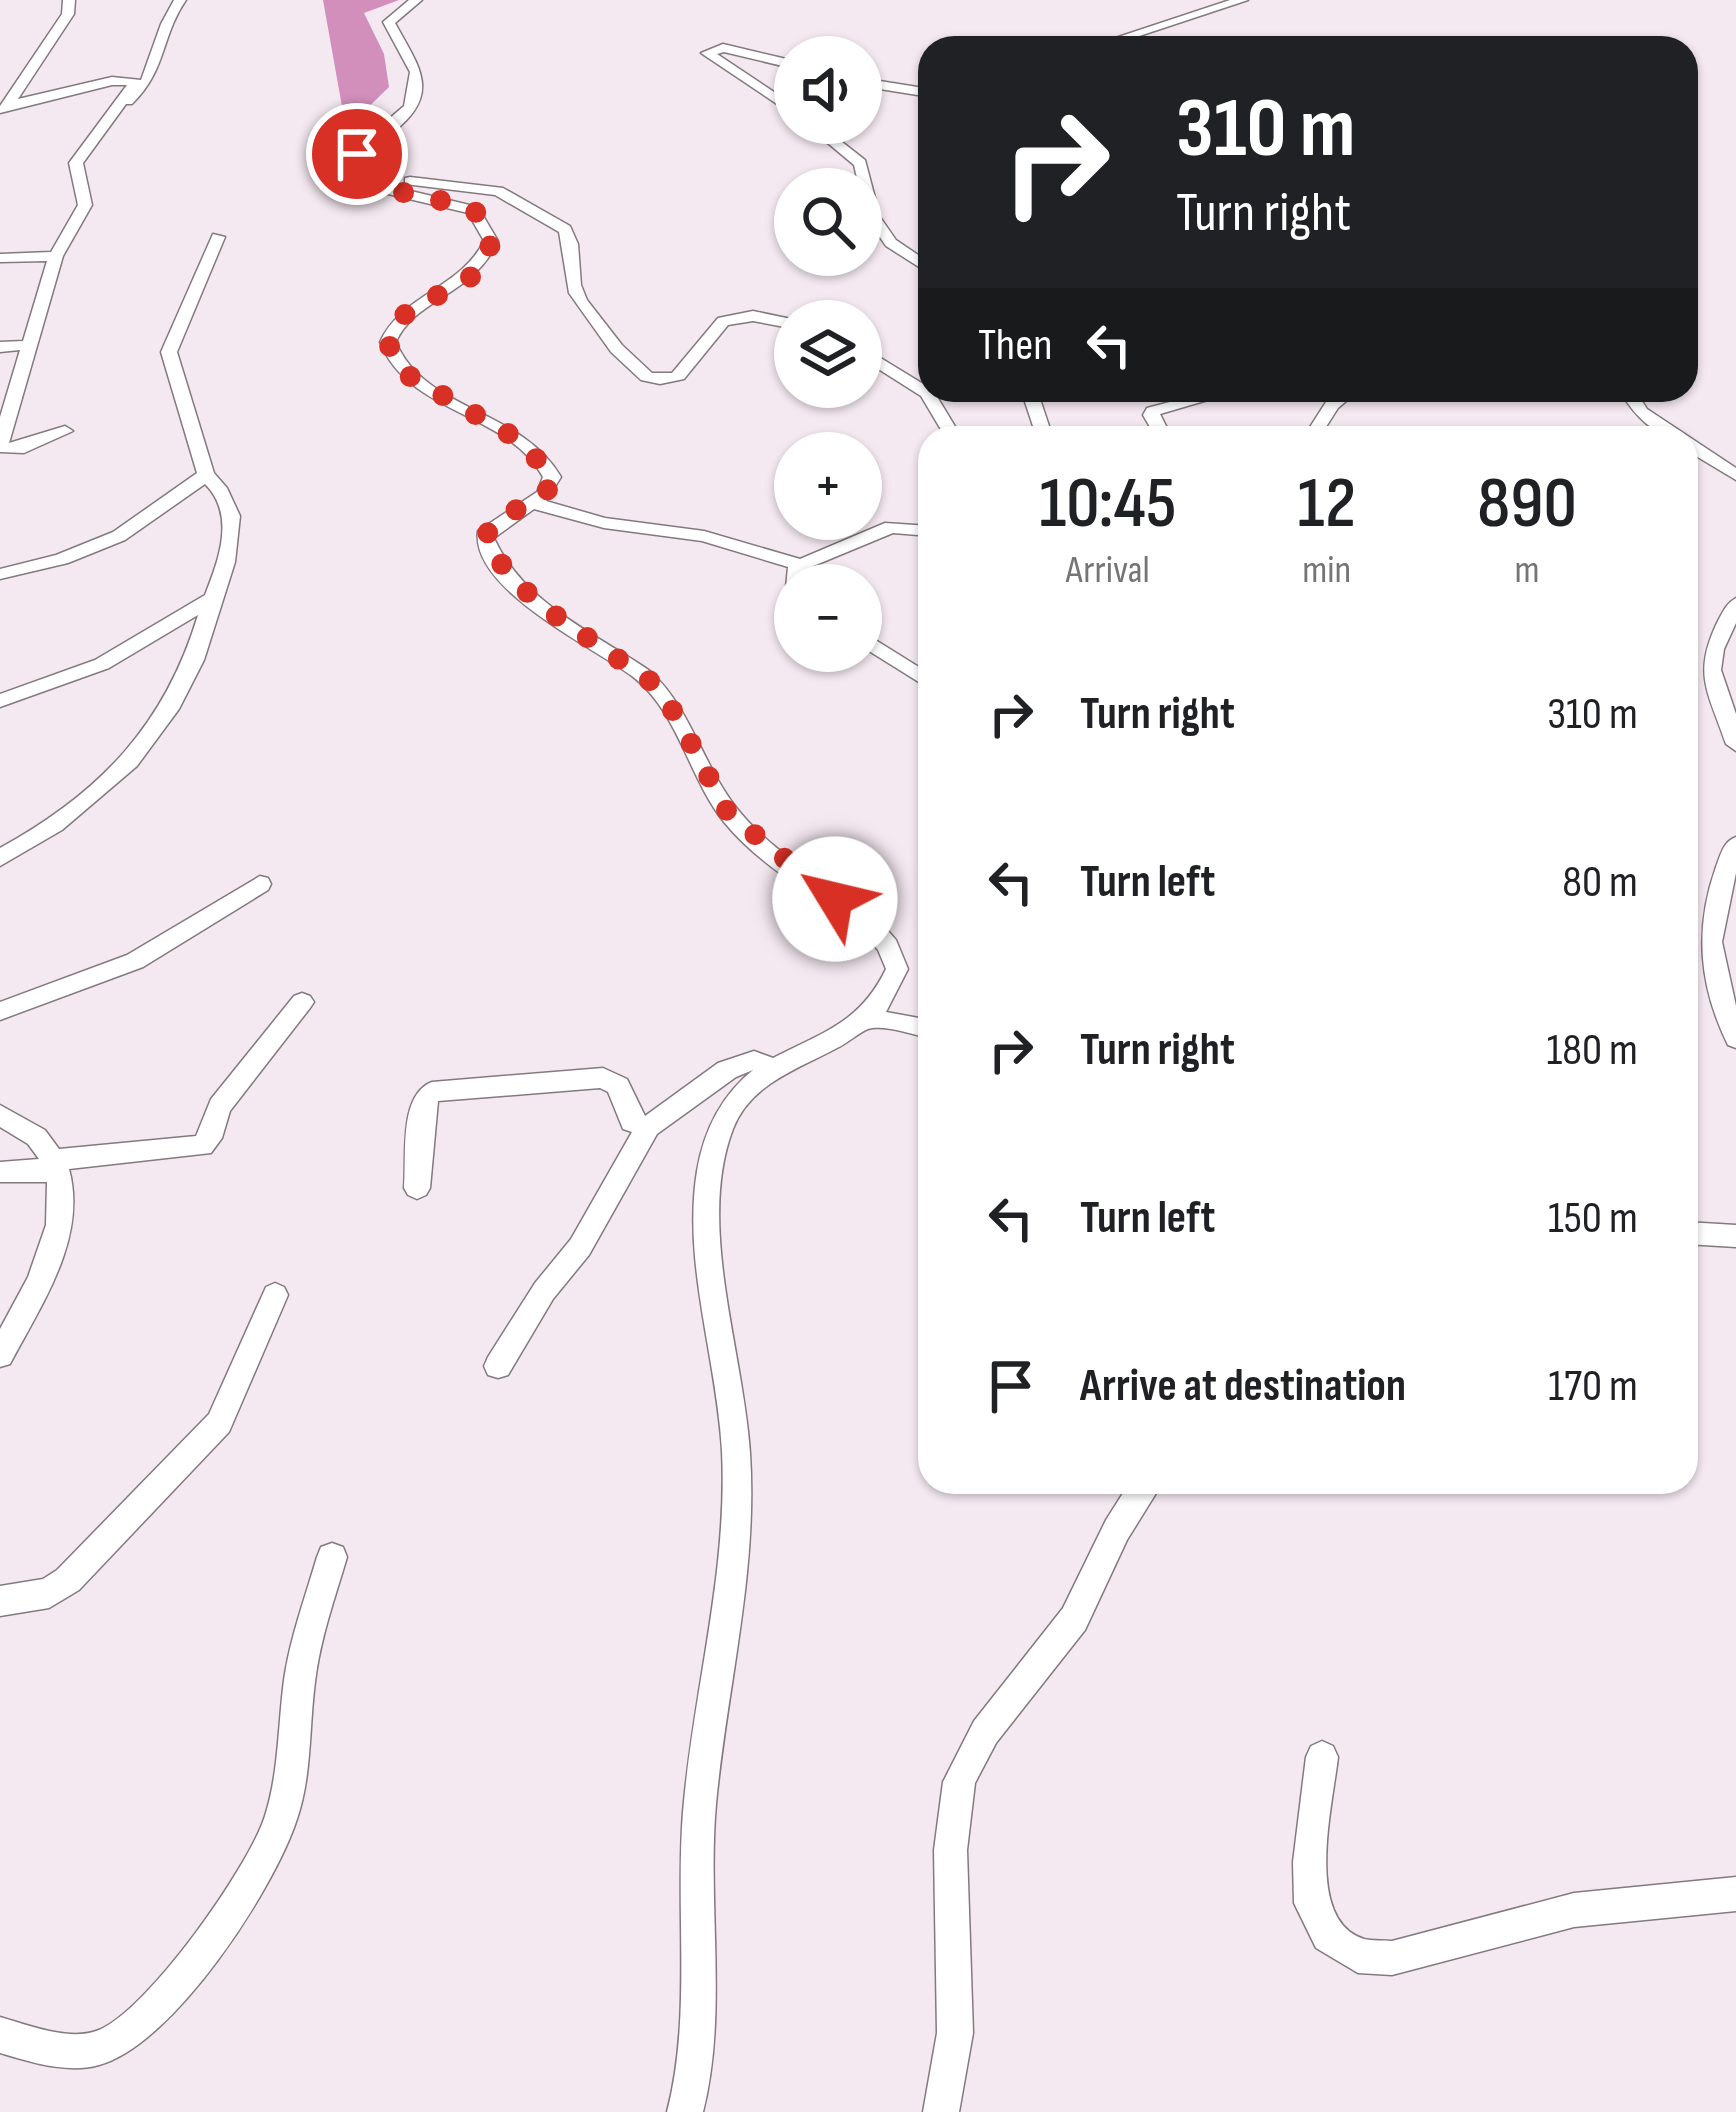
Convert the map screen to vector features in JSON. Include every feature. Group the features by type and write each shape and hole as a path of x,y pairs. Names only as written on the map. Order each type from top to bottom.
{"street":[{"path":"4,111 68,14 71,0"},
{"path":"116,108 153,75 167,35 167,18 180,0"},
{"path":"351,163 392,130 412,102 416,71 388,22 416,0"},
{"path":"1129,36 1242,0"},
{"path":"774,60 724,49 706,52 774,98"},
{"path":"4,111 107,82 134,81 76,163 86,204 56,256 0,446 18,449 65,431"},
{"path":"882,85 918,91"},
{"path":"836,144 860,164 873,217 891,243 918,262"},
{"path":"351,163 401,179 498,191 565,229 571,240 574,289 581,304 636,370 650,378 682,373 723,320 774,319"},
{"path":"351,163 362,183 467,206 485,224 491,241 481,267 400,317 388,340 393,359 406,374 514,437 545,464 552,483 534,503 493,523 485,538 488,549 536,602 650,681 668,700 734,820 862,919 888,946 897,969 864,1017 826,1046 771,1068 744,1087 717,1134 710,1172 712,1266 734,1429 738,1535 731,1614 700,1803 700,1985 685,2112"},
{"path":"0,858 77,811 137,747 188,676 225,570 234,521 206,475 169,352 218,237"},
{"path":"0,258 56,256"},
{"path":"0,346 30,345"},
{"path":"882,364 918,387"},
{"path":"1157,426 1150,415 1153,411 1188,402"},
{"path":"1634,402 1661,426"},
{"path":"1698,450 1736,475"},
{"path":"0,574 62,559 119,536 206,475"},
{"path":"534,503 604,523 710,538 797,564 810,563 891,527 918,530"},
{"path":"0,701 110,661 213,598"},
{"path":"1736,604 1714,649 1711,670 1736,744"},
{"path":"882,651 918,675"},
{"path":"1736,844 1713,904 1708,934 1710,960 1736,1040"},
{"path":"0,1011 135,961 260,884"},
{"path":"0,1172 202,1146 212,1134 212,1119 220,1106 302,1002"},
{"path":"864,1017 918,1027"},
{"path":"498,1366 544,1291 580,1247 648,1126 727,1070 754,1060 771,1068"},
{"path":"417,1188 423,1100 432,1092 603,1078 618,1086 632,1122 648,1126"},
{"path":"0,1115 44,1144 63,1195 62,1215 0,1355"},
{"path":"1698,1234 1736,1236"},
{"path":"0,1601 49,1593 68,1580 205,1442 226,1408 275,1295"},
{"path":"940,2112 958,2025 952,1860 953,1808 962,1774 993,1720 1073,1619 1140,1494"},
{"path":"0,2036 36,2046 89,2049 108,2044 174,1983 228,1917 272,1844 283,1814 303,1662 332,1556"},
{"path":"1322,1757 1310,1862 1311,1903 1328,1936 1358,1956 1393,1958 1574,1910 1736,1894"}],"shaded area":[{"path":"323,0 399,0 364,13 384,54 389,87 346,129"}],"route":[{"path":"357,154 351,168 362,183 467,206 478,213 491,241 481,267 400,317 388,336 393,359 406,374 514,437 551,473 547,492 493,523 485,538 488,549 536,602 650,681 668,700 728,813 766,849 835,899"}]}
